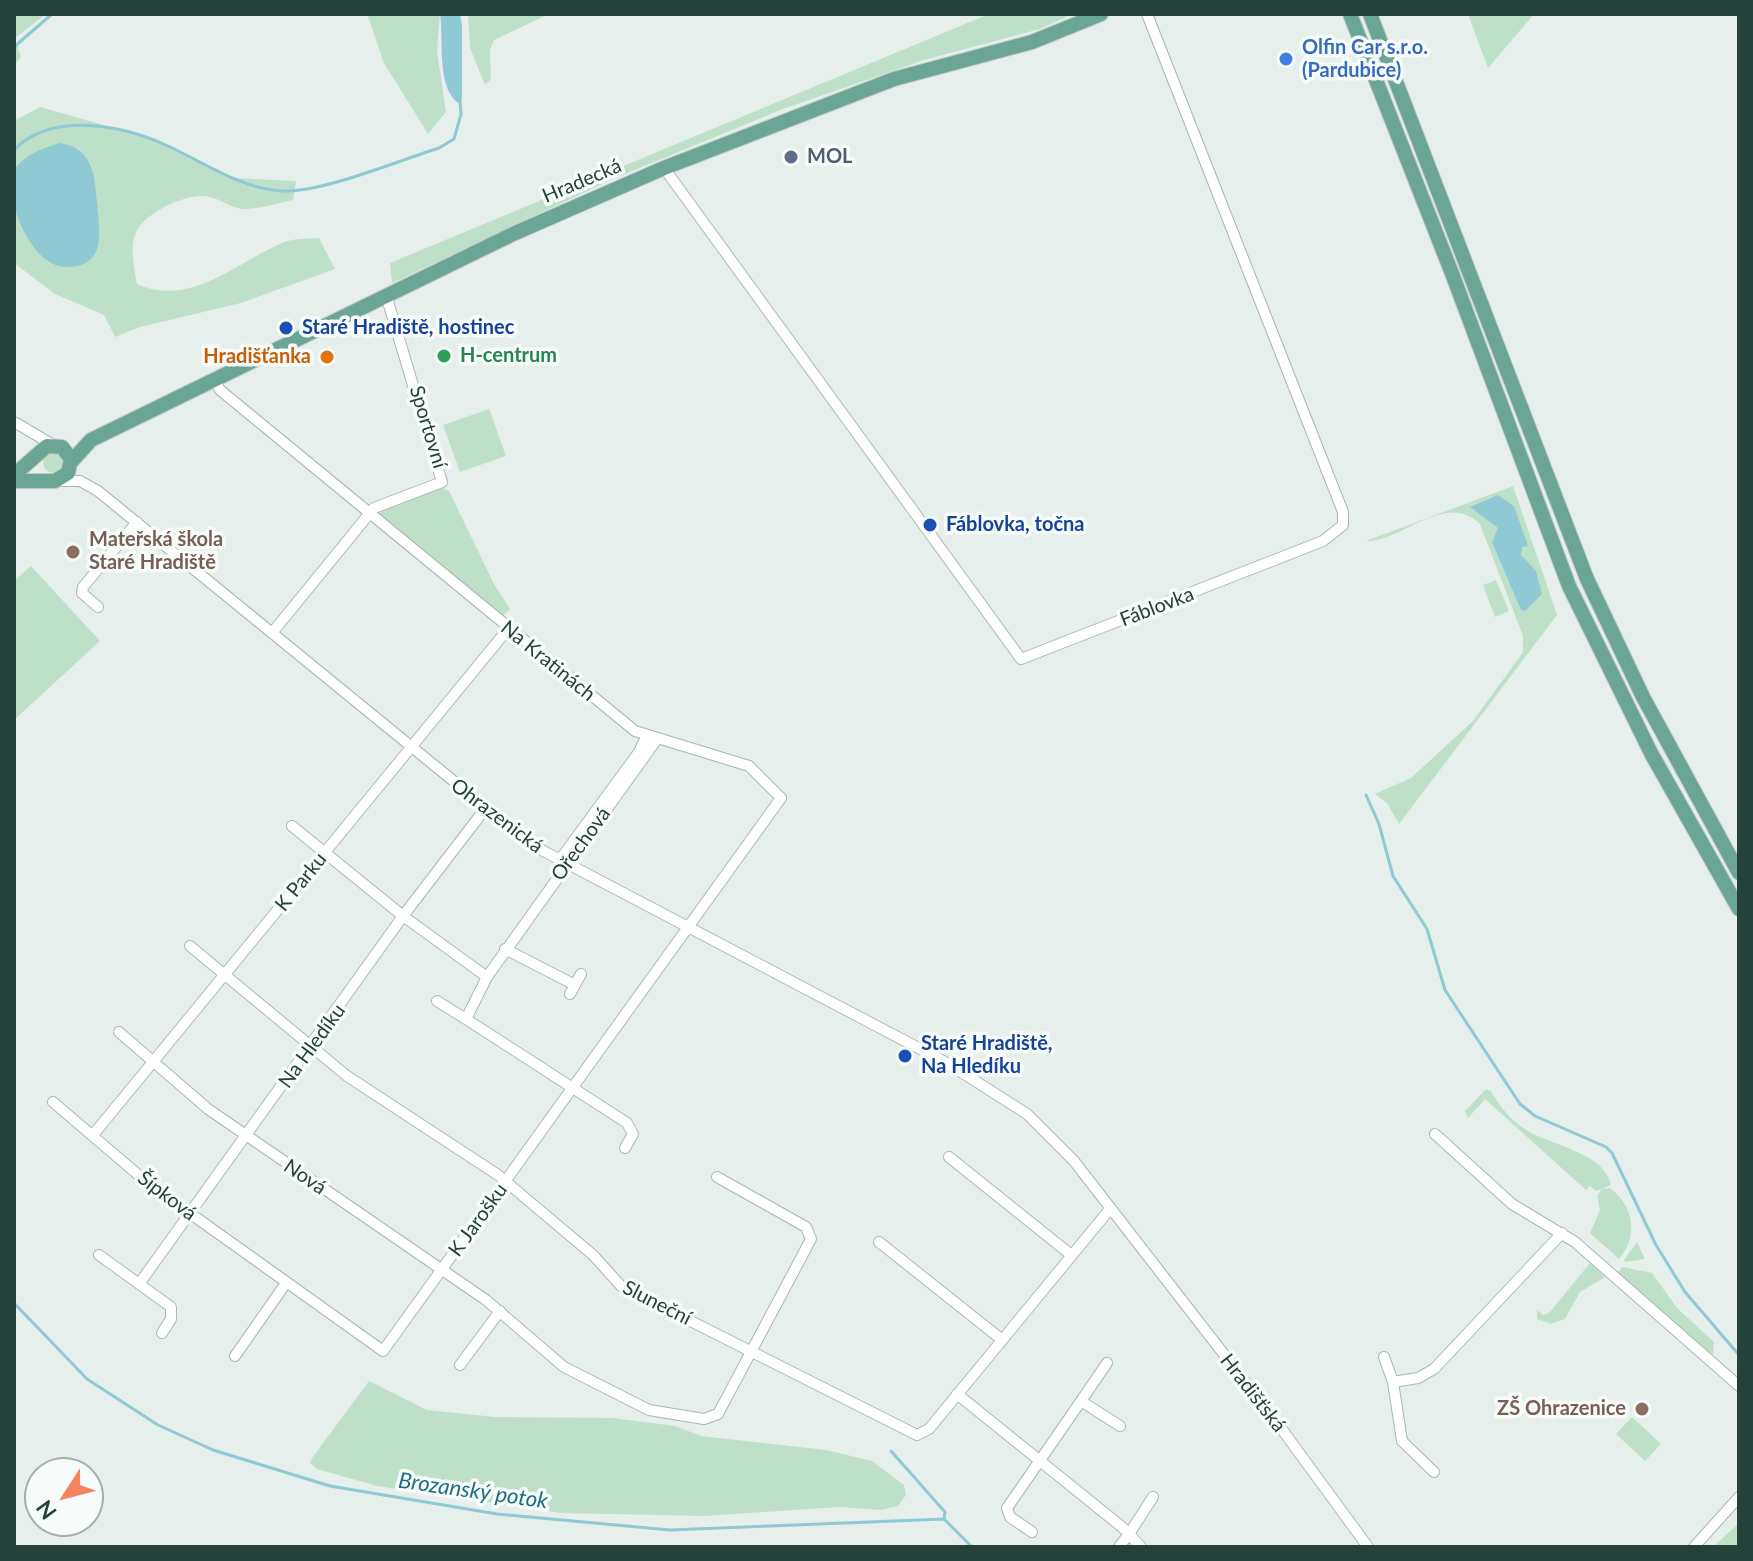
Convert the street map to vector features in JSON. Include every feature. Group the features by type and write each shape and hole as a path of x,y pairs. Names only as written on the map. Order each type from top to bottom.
{"main road":[{"name":"Hradecká","path":"71,464 80,448 99,435 513,234 664,168 894,79 1032,42 1101,14"},
{"path":"1350,14 1497,389 1569,586 1651,753 1739,909"},
{"path":"1370,14 1587,579 1643,697 1739,873"},
{"name":"Hradecká","path":"56,445 99,435"},
{"path":"56,445 66,451 71,464 66,476 53,481 14,478 37,455 56,445"},
{"path":"37,455 37,471 53,481"}],"street":[{"name":"Fáblovka","path":"664,168 1021,659 1323,541 1341,529 1344,520 1147,14"},
{"name":"Sportovní","path":"369,513 379,505 436,486 443,480 386,295"},
{"name":"Na Kratinách","path":"214,380 220,390 508,629 651,738 749,766 781,798 688,929"},
{"path":"15,422 56,445"},
{"path":"15,422 34,443 37,455"},
{"name":"Ohrazenická","path":"71,464 98,491 485,809 562,863 947,1063 1006,1099 1042,1127 1110,1209"},
{"name":"Ohrazenická","path":"53,481 77,480 98,491"},
{"path":"272,633 369,513"},
{"path":"98,607 82,593 83,587 137,522"},
{"name":"K Parku","path":"93,1135 508,629"},
{"name":"Ořechová","path":"466,1019 505,949 651,738"},
{"name":"Na Hledíku","path":"139,1284 403,916 485,809"},
{"path":"292,826 403,916 487,977"},
{"name":"K Jarošku","path":"383,1351 688,929"},
{"name":"Sluneční","path":"190,946 347,1076 506,1182 593,1255 621,1286 917,1435 929,1429 1110,1209"},
{"path":"505,949 573,990 581,974"},
{"path":"437,1001 631,1126 633,1134 625,1148"},
{"name":"Nová","path":"119,1032 208,1109 500,1311 564,1367 656,1412 714,1417 752,1352"},
{"name":"Šípková","path":"53,1102 149,1184 383,1351"},
{"path":"1435,1134 1512,1204 1562,1233 1739,1386"},
{"path":"949,1157 1070,1254"},
{"path":"717,1177 812,1234 752,1352"},
{"name":"Hradišťská","path":"1110,1209 1368,1547"},
{"path":"1393,1382 1418,1378 1446,1359 1562,1233"},
{"path":"879,1242 1001,1339"},
{"path":"99,1255 171,1307 171,1319 162,1333"},
{"path":"235,1356 286,1283"},
{"path":"460,1365 500,1311"},
{"path":"1384,1357 1393,1382 1402,1441 1434,1472"},
{"path":"1032,1532 1006,1511 1107,1363"},
{"path":"957,1394 1041,1460 1141,1547"},
{"path":"1081,1401 1120,1426"},
{"path":"1119,1547 1153,1497"},
{"path":"1694,1547 1739,1497"}],"green space":[{"path":"14,14 46,14 15,38 21,57 14,65"},
{"path":"367,14 440,14 437,51 446,112 428,134 384,63"},
{"path":"468,14 549,14 494,40 490,50 491,79 485,85 470,48"},
{"path":"989,14 1072,14 1040,29 924,60 783,109 613,179 392,283 390,263"},
{"path":"1468,14 1534,14 1488,68"},
{"path":"40,107 153,139 233,178 296,181 293,200 243,209 213,198 197,196 174,202 153,214 144,221 134,238 137,284 176,291 194,287 264,251 300,239 319,238 335,269 241,303 140,327 115,337 104,315 55,294 14,263 14,121"},
{"path":"489,409 506,456 460,472 443,425"},
{"path":"49,453 57,453 63,463 57,473 49,473 43,467 43,459"},
{"path":"1513,486 1557,615 1399,824 1387,803 1375,794 1411,778 1473,721 1523,652 1523,636 1480,524 1467,515 1453,512 1438,515 1394,534 1366,541"},
{"path":"441,487 449,491 494,584 510,609 502,617 375,513 375,509"},
{"path":"31,566 100,641 14,720 14,581"},
{"path":"1496,580 1509,611 1495,617 1483,585"},
{"path":"1485,1090 1490,1090 1505,1111 1523,1128 1598,1164 1611,1185 1596,1191 1590,1186 1586,1190 1485,1099 1468,1118 1465,1111"},
{"path":"1610,1188 1624,1203 1631,1222 1629,1241 1619,1259 1590,1233 1600,1210 1597,1196 1602,1189"},
{"path":"1637,1242 1645,1259 1625,1262 1624,1260"},
{"path":"1590,1263 1605,1277 1580,1292 1565,1319 1551,1324 1537,1319 1537,1310 1543,1315 1549,1313"},
{"path":"1623,1267 1652,1273 1677,1308 1714,1342 1713,1355 1616,1273"},
{"path":"369,1381 427,1410 495,1417 613,1418 675,1426 701,1436 826,1450 872,1461 904,1485 906,1495 898,1506 882,1510 839,1507 703,1516 561,1513 377,1486 317,1469 310,1463 312,1458"},
{"path":"1632,1417 1661,1444 1645,1461 1616,1434"},
{"path":"1739,1523 1739,1547 1713,1547"}],"water":[{"path":"440,14 460,14 462,99 458,103 446,85"},
{"path":"60,143 71,146 86,157 95,183 98,246 88,262 79,266 53,264 42,256 23,230 13,199 12,184 17,166 34,153"},
{"path":"1498,495 1514,506 1528,546 1522,547 1521,555 1536,571 1542,594 1525,611 1521,610 1492,542 1498,528 1470,507"}],"waterway":[{"path":"14,47 52,14"},
{"path":"14,150 48,130 68,126 110,128 168,146 252,185 281,191 298,190 338,182 439,148 454,139 461,114 460,101"},
{"path":"1366,795 1379,824 1393,876 1427,929 1445,990 1520,1104 1535,1116 1606,1147 1612,1153 1656,1245 1685,1292 1739,1355"},
{"name":"Brozanský potok","path":"14,1303 87,1379 158,1425 213,1450 330,1486 497,1514 670,1530 944,1519 972,1547"},
{"path":"891,1451 945,1512 944,1519"}],"place":[{"name":"Olfin Car s.r.o. (Pardubice)","path":"1286,59"},
{"name":"MOL","path":"791,157"},
{"name":"Staré Hradiště, hostinec","path":"286,328"},
{"name":"H-centrum","path":"444,356"},
{"name":"Hradišťanka","path":"327,357"},
{"name":"Fáblovka, točna","path":"930,525"},
{"name":"Mateřská škola Staré Hradiště","path":"73,552"},
{"name":"Staré Hradiště, Na Hledíku","path":"905,1056"},
{"name":"ZŠ Ohrazenice","path":"1642,1409"}]}
